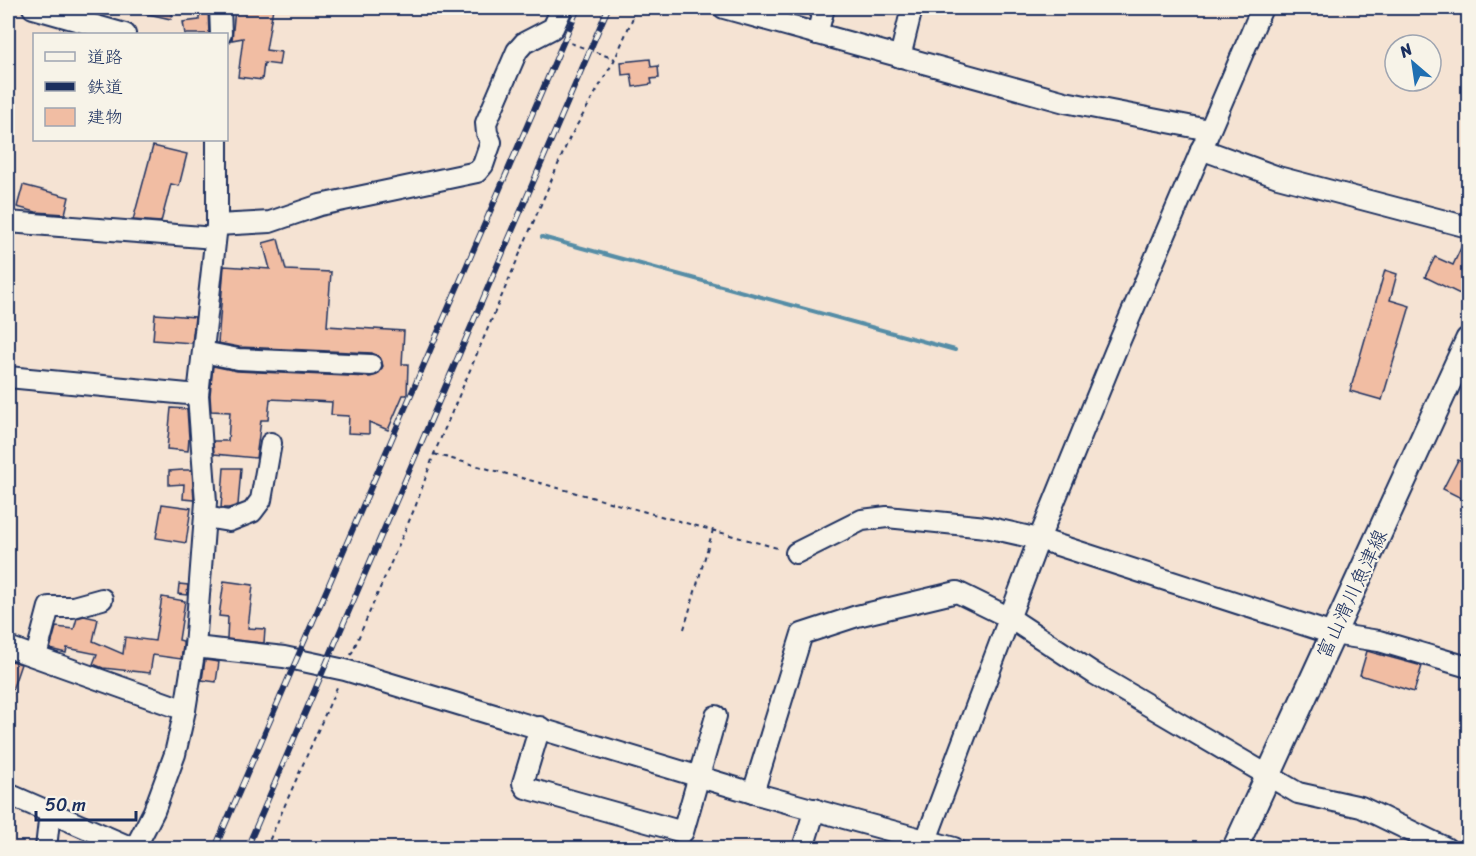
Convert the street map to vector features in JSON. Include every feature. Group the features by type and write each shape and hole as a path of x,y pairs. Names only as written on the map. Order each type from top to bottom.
{"main road":[{"name":"富山滑川魚津線","path":"1235,849 1468,340"}],"street":[{"path":"33,8 121,33"},
{"path":"220,8 221,33"},
{"path":"8,222 216,232 270,222 320,205 477,172 483,165 491,141 486,123 517,51 524,43 553,28 562,8"},
{"path":"724,8 1065,102 1209,130"},
{"path":"817,34 824,8"},
{"path":"900,57 912,8"},
{"path":"925,844 1039,539 1115,352 1262,8"},
{"path":"8,794 134,849 154,811 175,754 195,647 205,518 206,502 198,395 216,232 217,141"},
{"path":"1201,149 1278,177 1468,227"},
{"path":"203,352 238,359 371,365"},
{"path":"8,376 198,395"},
{"path":"205,518 229,521 252,512 261,500 271,443"},
{"path":"796,553 862,520 887,517 986,527 1039,539 1333,634 1379,641 1468,667"},
{"path":"753,793 802,634 857,616 957,592 1010,618 1095,674 1298,793 1360,807 1446,849"},
{"path":"36,656 49,607 73,607 102,599"},
{"path":"8,647 185,710"},
{"path":"195,647 284,657 345,670 753,793 815,809 925,844 954,849"},
{"path":"540,727 523,783 526,788 683,832 716,716"},
{"path":"803,849 815,809"},
{"path":"46,849 50,813"}],"path":[{"path":"266,849 416,505 434,454 569,139 615,59 637,8"},
{"path":"532,39 557,38 615,59"},
{"path":"434,454 796,553"},
{"path":"684,629 713,530"}],"building":[{"path":"139,8 174,8 171,19 139,12"},
{"path":"235,8 273,8 266,50 281,52 279,65 264,63 262,80 238,77 243,38 232,40"},
{"path":"208,9 209,33 185,33 183,22 199,20 199,10"},
{"path":"650,59 651,67 658,66 659,78 651,79 652,84 633,87 631,74 622,75 621,62"},
{"path":"153,146 187,154 179,186 171,184 161,222 133,220"},
{"path":"23,185 69,197 65,214 36,212 17,207"},
{"path":"278,239 286,270 331,272 327,326 404,331 402,364 408,364 407,395 403,395 388,430 369,422 369,434 348,433 349,416 331,415 332,402 270,399 268,420 261,420 256,458 214,454 213,441 228,441 230,412 211,411 213,366 237,371 370,377 377,375 383,366 381,359 372,353 239,347 218,343 224,266 270,269 263,243"},
{"path":"1465,239 1468,239 1468,281 1462,295 1425,277 1435,257 1453,265"},
{"path":"1385,270 1397,274 1390,300 1410,306 1382,400 1350,391"},
{"path":"155,314 195,317 192,343 153,340"},
{"path":"171,408 187,409 188,451 167,449"},
{"path":"1458,460 1468,465 1468,491 1465,500 1443,489"},
{"path":"224,468 241,468 238,505 229,508 221,508"},
{"path":"192,470 194,500 183,499 184,484 169,485 169,471"},
{"path":"162,504 191,508 186,543 156,538"},
{"path":"224,581 253,585 248,628 265,629 264,643 227,639 228,617 219,616"},
{"path":"179,584 188,585 187,595 178,594"},
{"path":"162,597 185,601 179,640 183,641 181,659 153,655 150,673 103,668 93,664 97,654 67,648 66,653 50,649 56,627 74,629 77,618 84,616 98,619 93,641 123,654 125,637 155,641"},
{"path":"1367,651 1422,666 1414,692 1360,675"},
{"path":"8,660 21,664 9,699 8,698"},
{"path":"205,660 219,662 216,682 202,680"}],"waterway":[{"path":"542,237 955,350"}],"railway":[{"path":"215,848 578,8"},
{"path":"247,848 608,8"}]}
